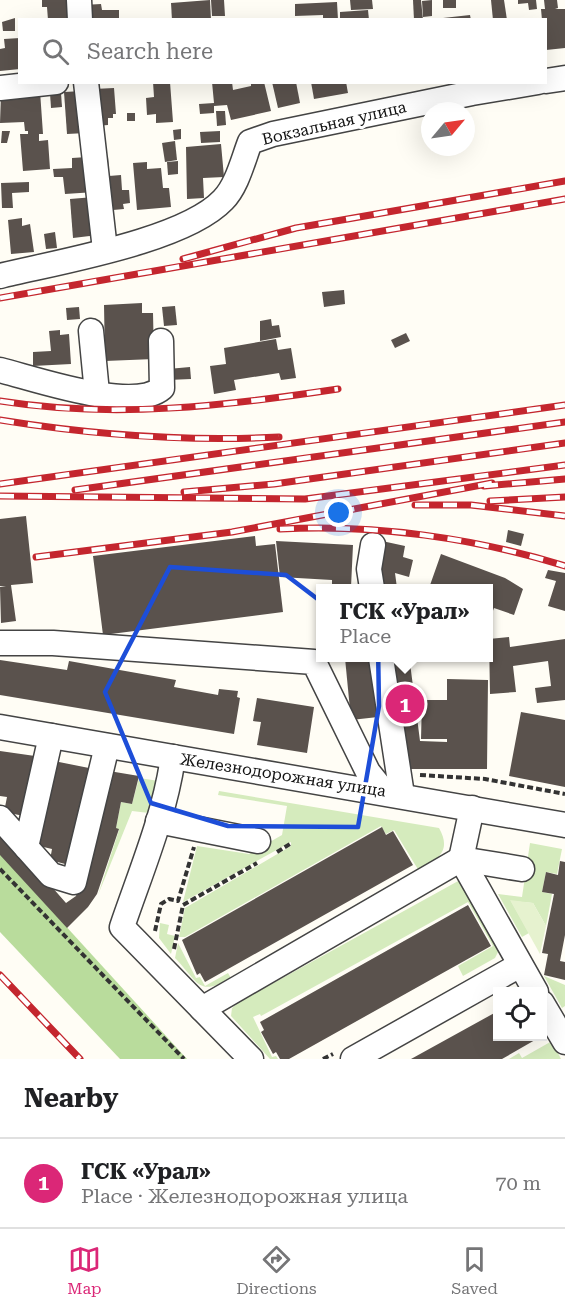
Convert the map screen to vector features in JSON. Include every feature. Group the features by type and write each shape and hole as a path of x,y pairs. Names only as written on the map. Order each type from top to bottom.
{"street":[{"path":"79,0 80,18"},
{"path":"547,81 565,78"},
{"path":"0,88 37,84"},
{"path":"86,84 105,250"},
{"name":"Вокзальная улица","path":"0,276 105,250 179,228 211,211 225,198 250,142 273,134 328,122 526,84"},
{"path":"91,331 96,393"},
{"path":"0,370 126,398 155,393 162,388 161,341"},
{"path":"371,584 369,569 373,544"},
{"path":"0,643 53,643 314,662 368,772 395,787"},
{"path":"382,662 395,787"},
{"name":"Железнодорожная улица","path":"0,727 173,757 395,787 472,808 565,825"},
{"path":"26,847 51,736"},
{"path":"0,818 51,875 74,882 107,746"},
{"path":"173,757 169,783 158,821 122,927 251,1059"},
{"path":"472,808 461,859 533,987"},
{"path":"158,821 199,829 264,852"},
{"path":"202,1009 461,859 522,869"},
{"path":"348,1053 520,964"},
{"path":"547,1010 565,1042"}],"path":[{"path":"395,787 485,779 565,794"},
{"path":"157,941 155,927 160,904 169,899 178,901 199,829"},
{"path":"172,958 183,905 264,852 291,844"},
{"path":"0,869 184,1059"},
{"path":"323,1059 348,1053"}],"highlighted area":[{"path":"170,567 286,575 378,645 379,706 358,827 228,826 151,803 105,692"}],"green space":[{"path":"139,778 159,781 149,813 132,811 98,895 119,830 116,828 121,802 132,804"},
{"path":"219,791 439,828 443,836 443,849 437,858 419,871 394,830 386,834 381,826 185,937 179,937 185,908 291,846 291,842 183,902 197,846 249,854 282,835 287,806 218,795"},
{"path":"530,843 562,849 557,874 546,872 542,892 552,894 546,926 533,903 511,901 529,933 522,937 498,894 522,897"},
{"path":"0,854 187,1059 120,1059 0,932"},
{"path":"460,880 499,950 495,958 463,976 458,966 493,946 468,902 261,1016 260,1014 253,1017 272,1057 276,1056 278,1059 270,1059 231,1016 232,1008 239,1002"},
{"path":"510,900 533,903 546,926 540,954"},
{"path":"160,923 169,925 167,934 175,936 171,954 159,938"},
{"path":"178,943 196,978 200,977 205,986 228,973 231,978 212,986 205,987 200,984 175,958"},
{"path":"544,976 565,985 565,1006 562,1008"},
{"path":"552,1041 561,1059 509,1059 519,1053 522,1058"}],"building":[{"path":"42,0 75,0 76,17 48,18 47,7 42,7"},
{"path":"210,0 211,18 172,18 171,3"},
{"path":"211,0 224,0 225,16 212,16"},
{"path":"350,0 372,0 373,9 351,10"},
{"path":"413,0 421,0 423,18 414,18"},
{"path":"432,0 432,16 423,17 422,1"},
{"path":"443,0 456,0 456,8 443,8"},
{"path":"491,0 504,0 507,18 493,18"},
{"path":"518,0 536,0 537,9 529,10 528,3 518,4"},
{"path":"544,0 557,0 558,8 555,9 565,9 565,48 547,50 547,18 542,18 541,9 545,9"},
{"path":"337,2 338,18 323,18 323,15 295,16 295,4"},
{"path":"101,4 102,10 119,10 119,18 84,18 83,5"},
{"path":"368,10 369,18 340,18 340,12"},
{"path":"470,15 471,18 443,18"},
{"path":"15,18 15,31 3,31 2,22"},
{"path":"18,38 18,69 0,71 0,49 5,48 4,39"},
{"path":"153,84 170,84 173,122 156,123 156,114 147,115 146,98 154,97"},
{"path":"212,84 232,84 233,90 251,86 251,84 264,84 271,111 231,120 227,105 214,106 214,113 200,114 199,104 214,103"},
{"path":"272,84 296,84 300,103 278,108"},
{"path":"311,84 346,84 348,93 314,99"},
{"path":"114,88 116,114 113,114 113,118 108,118 108,125 96,126 94,89"},
{"path":"40,91 43,134 39,134 39,141 48,140 50,169 23,171 20,134 28,134 28,131 25,131 24,122 0,123 1,93"},
{"path":"83,91 86,133 67,134 64,92"},
{"path":"50,93 61,93 62,107 51,108"},
{"path":"216,111 225,111 226,125 217,126"},
{"path":"127,113 135,113 135,121 127,121"},
{"path":"181,129 181,139 174,140 173,130"},
{"path":"2,131 10,131 7,143 1,143"},
{"path":"220,131 220,142 201,143 200,132"},
{"path":"175,141 177,160 165,162 162,143"},
{"path":"221,144 224,177 203,178 204,198 187,199 186,147"},
{"path":"87,157 95,192 65,194 63,177 54,177 53,169 72,168 72,158"},
{"path":"108,157 109,176 121,175 122,190 129,190 130,203 123,204 124,209 102,211 98,158"},
{"path":"178,161 178,174 168,175 167,162"},
{"path":"147,162 147,169 161,168 163,188 169,188 171,207 137,210 133,163"},
{"path":"29,182 29,192 12,193 13,208 2,208 1,183"},
{"path":"94,197 98,235 73,238 70,199"},
{"path":"22,218 22,226 30,224 34,252 11,254 8,220"},
{"path":"55,232 57,248 46,249 44,234"},
{"path":"344,290 345,304 324,307 322,292"},
{"path":"142,303 142,313 153,313 154,359 105,361 104,305"},
{"path":"175,306 177,325 164,326 162,307"},
{"path":"79,307 80,319 67,320 66,308"},
{"path":"271,319 272,326 279,325 281,337 260,341 260,321"},
{"path":"60,330 60,335 69,334 71,364 33,366 33,352 51,351 49,331"},
{"path":"406,333 410,341 395,348 391,340"},
{"path":"276,339 278,350 291,348 296,378 281,380 279,373 234,380 236,390 214,394 210,366 226,364 224,348"},
{"path":"190,367 191,379 168,380 168,369"},
{"path":"26,516 33,583 11,585 16,621 1,623 0,587 6,586 0,586 0,519"},
{"path":"508,530 524,534 521,546 506,542"},
{"path":"255,536 256,546 275,544 283,612 103,635 93,556"},
{"path":"276,541 353,545 351,584 332,584 332,580 280,577"},
{"path":"382,541 405,546 403,557 413,560 409,577 395,573 396,584 380,584"},
{"path":"441,554 505,578 523,589 514,615 494,608 493,611 493,584 430,584"},
{"path":"548,570 565,573 565,611 548,606 556,581 545,578"},
{"path":"509,637 510,647 565,639 565,700 537,703 535,688 551,686 548,661 513,666 516,692 490,694 489,662 493,662 493,639"},
{"path":"0,660 67,670 69,661 176,680 174,687 218,695 219,689 238,691 237,697 240,698 234,734 0,695"},
{"path":"345,662 371,662 378,717 351,720"},
{"path":"388,662 410,663 420,741 447,742 447,739 421,739 422,700 447,700 447,679 488,680 487,769 404,769"},
{"path":"257,698 314,707 307,753 257,745 261,722 253,721"},
{"path":"521,712 565,720 565,787 509,776"},
{"path":"0,751 35,756 24,816 4,812 7,797 0,796"},
{"path":"54,761 94,769 69,865 50,860 52,849 35,845"},
{"path":"109,771 139,776 132,804 121,802 116,828 119,829 97,894 88,907 67,928 0,855 0,828 66,903 76,896 99,824"},
{"path":"382,827 386,835 393,831 413,865 205,982 200,973 197,975 182,940"},
{"path":"560,861 565,862 565,935 560,961 565,962 565,980 544,975 548,954 542,953 554,894 542,892 546,872 558,875"},
{"path":"468,905 491,946 289,1059 280,1059 276,1052 273,1054 261,1032 264,1030 260,1022"},
{"path":"493,1014 493,1041 533,1041 502,1059 411,1059"}],"railway":[{"path":"183,259 296,228 565,181"},
{"path":"0,298 565,199"},
{"path":"0,401 85,409 127,410 254,401 338,389"},
{"path":"0,484 565,405"},
{"path":"0,420 70,430 139,436 209,439 279,437"},
{"path":"75,490 565,422"},
{"path":"184,492 274,484 565,443"},
{"path":"0,496 305,499 565,465"},
{"path":"484,486 565,479"},
{"path":"36,557 232,532 492,483"},
{"path":"490,501 565,497"},
{"path":"415,505 471,505 565,516"},
{"path":"280,529 352,529 424,535 496,548 565,566"},
{"path":"0,975 80,1059"}],"place":[{"name":"ГСК «Урал»","path":"405,704"}]}
